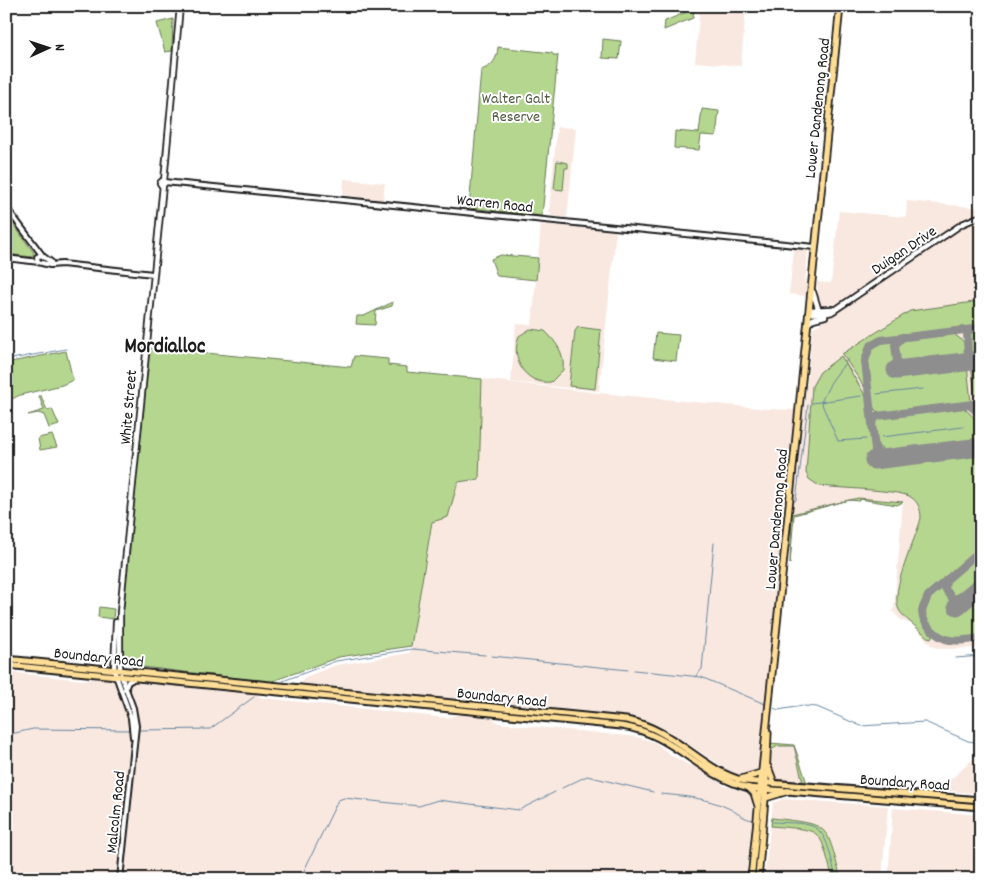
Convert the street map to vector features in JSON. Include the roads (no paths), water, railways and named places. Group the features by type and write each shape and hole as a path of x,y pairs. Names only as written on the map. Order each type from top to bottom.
{"highway":[{"name":"Lower Dandenong Road","path":"810,312 840,6"},
{"name":"Lower Dandenong Road","path":"758,879 765,798 761,773 808,324 813,292 813,272"},
{"name":"Lower Dandenong Road","path":"751,879 767,765 769,744 767,723"},
{"path":"767,765 774,782"},
{"path":"738,780 761,773"},
{"path":"749,788 754,793 759,813"},
{"path":"765,798 788,791"}],"main road":[{"name":"White Street","path":"118,673 119,623 180,6"},
{"name":"Duigan Drive","path":"808,324 813,319 832,312 962,224 981,216"},
{"path":"813,292 818,308 821,310"},
{"name":"Duigan Drive","path":"810,312 841,305"},
{"path":"810,312 823,314 832,312"},
{"name":"White Street","path":"118,673 115,636 128,532"},
{"path":"119,656 123,665 132,672"},
{"name":"Boundary Road","path":"6,659 118,673 136,678 634,728 664,739 726,781 749,788 774,782 981,800"},
{"name":"Boundary Road","path":"6,665 118,673 132,672 634,722 665,733 717,769 738,780 788,791 981,807"},
{"path":"298,688 299,692 322,697"}],"street":[{"name":"Warren Road","path":"163,183 815,246"},
{"path":"6,207 31,242 39,256 40,262"},
{"path":"39,256 50,263 153,273"},
{"path":"28,260 39,256"},
{"path":"6,258 40,262 48,266 50,263"},
{"name":"Malcolm Road","path":"118,673 136,719 120,879"},
{"name":"Malcolm Road","path":"118,673 131,718 133,747"},
{"path":"125,689 128,682 136,678"}],"waterway":[{"path":"6,360 66,349"},
{"path":"848,359 831,382 821,402 838,441 866,439"},
{"path":"877,394 923,389"},
{"path":"812,403 861,396"},
{"path":"794,502 796,500 808,405"},
{"path":"882,437 963,427"},
{"path":"695,677 702,669 714,543"},
{"path":"283,681 336,661 412,649 485,655"},
{"path":"492,656 628,670"},
{"path":"956,658 981,656"},
{"path":"634,670 701,677 765,704"},
{"path":"139,730 210,729 254,697"},
{"path":"774,708 778,710 802,706"},
{"path":"804,706 817,707 861,726 925,722 968,741 981,743"},
{"path":"6,735 33,729 130,730"},
{"path":"562,788 587,776 653,792"},
{"path":"300,879 338,800 344,798 419,806 438,800 519,810 555,792"},
{"path":"661,794 712,802 753,820"},
{"path":"773,822 803,824 818,829 829,849 836,879"}],"district":[{"name":"Mordialloc","path":"165,345"}],"park label":[{"name":"Walter Galt Reserve","path":"516,106"}]}
